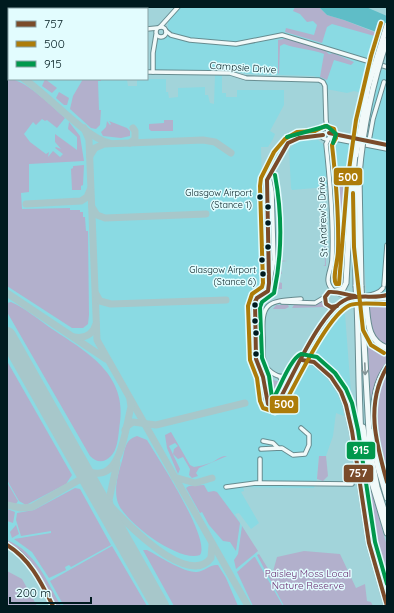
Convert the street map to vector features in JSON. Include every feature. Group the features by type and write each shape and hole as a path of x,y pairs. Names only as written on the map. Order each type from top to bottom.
{"highway":[{"path":"387,25 368,87 356,155 355,190 370,451 387,534"},
{"path":"335,291 343,289 346,284 355,190 366,120 377,70 387,40"},
{"path":"355,190 360,246 362,304 358,352 361,455 372,533 380,570 387,591"},
{"path":"377,298 387,298"},
{"path":"362,304 371,335 379,344 387,348"},
{"path":"358,352 366,453 373,488 385,519"},
{"path":"302,360 314,362 331,376 341,392 346,405 370,549 387,606"},
{"path":"387,367 377,384 374,404 378,443 387,482"},
{"path":"366,386 373,443 387,498"}],"main road":[{"path":"7,546 17,552 30,564 53,606"}],"street":[{"path":"148,29 159,27 166,22 178,7"},
{"path":"155,43 163,36 166,22"},
{"path":"159,27 171,35"},
{"path":"153,72 152,53 159,27"},
{"path":"148,29 163,36 171,35 190,40 236,44 282,35 387,68"},
{"name":"Campsie Drive","path":"148,72 230,73 246,78 319,80 323,82 325,86 326,120 329,133"},
{"path":"369,141 373,119 384,82"},
{"name":"Campsie Drive","path":"323,134 326,120"},
{"path":"387,145 329,133 323,134 323,138 387,149"},
{"name":"St Andrew's Drive","path":"329,133 332,258 328,280 329,286 335,291"},
{"path":"290,142 269,176 272,192 274,260 269,288 254,302 256,359 263,377 266,400 268,404 276,406 293,373 330,312 349,299 377,298 387,294 384,286 387,245"},
{"path":"263,318 268,309 276,303 316,302 325,297 329,292 335,291 345,296 375,295 384,286"},
{"path":"325,297 328,306 337,306"},
{"path":"285,391 285,383 280,377 274,375 268,369 265,360 263,318 267,308 275,302 301,299"},
{"path":"280,377 293,373"},
{"path":"261,450 278,448 285,449 294,455 306,453 309,435 301,428"},
{"path":"263,441 273,443 278,448"},
{"path":"260,459 260,483"},
{"path":"226,487 260,483 352,484"}],"shaded area":[{"path":"7,7 75,7 77,8 8,8 8,80 127,80 128,86 137,86 137,80 166,79 166,92 168,92 169,98 178,97 178,88 205,87 205,95 208,95 210,103 214,104 215,75 222,76 222,93 226,93 226,97 237,97 237,90 284,90 284,105 270,131 275,134 273,139 268,147 261,147 264,256 266,256 267,281 265,291 261,294 253,294 254,298 249,302 249,305 251,305 253,347 249,349 260,380 261,395 266,413 276,412 288,397 290,399 295,394 291,389 307,363 317,367 330,382 341,399 344,416 336,413 333,436 326,456 319,456 317,479 314,488 243,487 244,491 241,492 259,523 251,529 239,513 235,514 287,606 56,606 33,564 21,551 7,542"},
{"path":"179,7 308,7 331,22 379,37 362,93 354,91 347,93 326,89 326,81 314,76 247,74 231,70 155,70 155,48 158,40 166,38 168,22"},
{"path":"319,7 366,7 387,16 387,36 327,15"},
{"path":"381,69 387,71 387,298 367,299 361,223 362,176 369,123"},
{"path":"334,139 354,143 349,184 346,182 338,215 341,215 341,253 333,255 330,156 328,146 330,141"},
{"path":"318,140 324,145 327,187 292,190 289,149 298,141"},
{"path":"332,314 345,314 351,393 347,392 333,373 311,356 321,333"}],"green space":[{"path":"295,7 319,7 327,15 379,34 378,37 332,24 327,27 322,43 285,32 286,28 314,35 317,25 313,21 307,22 300,14 293,11"},
{"path":"288,38 326,51 329,54 333,53 354,62 351,65 334,60 327,80 320,77 324,54 284,44 280,46 279,74 278,40"},
{"path":"7,73 8,80 15,80 30,88 65,118 57,128 47,120 45,121 42,119 36,125 33,122 24,134 30,142 46,154 49,152 48,157 53,151 60,157 63,154 55,148 61,149 55,142 55,134 77,150 77,137 68,129 69,122 80,136 84,161 29,164 29,192 21,193 22,209 70,208 70,210 80,210 80,212 83,212 86,231 88,231 88,324 83,328 72,328 7,286"},
{"path":"45,80 46,80 57,88 52,93 42,86"},
{"path":"82,80 101,80 98,81 99,110 101,110 100,125 96,129 91,128 70,109 73,96"},
{"path":"59,92 69,98 67,105 64,105 56,98"},
{"path":"164,120 173,120 173,131 151,131 149,129 149,124 164,123"},
{"path":"107,121 110,125 111,124 109,121 127,128 130,131 130,136 121,138 103,136 101,132 106,127"},
{"path":"84,165 83,185 81,186 81,190 72,190 71,169 73,166"},
{"path":"346,182 349,184 343,247 343,282 341,286 338,286 336,280 335,255 341,253 341,215 338,215 337,187"},
{"path":"321,215 325,229 326,266 323,266 325,265 324,226 322,226"},
{"path":"275,256 279,256 279,260 287,261 279,262 282,274 274,272"},
{"path":"274,280 282,283 282,289 272,291"},
{"path":"368,299 387,299 387,346 372,334"},
{"path":"322,301 329,310 323,307 292,308 294,305 315,304"},
{"path":"11,302 27,311 93,358 113,381 119,395 121,411 116,448 113,454 106,460 98,461 90,456 7,312 7,303"},
{"path":"276,305 288,305 289,307 285,309 273,309"},
{"path":"367,332 370,337 387,350 387,364 375,383 371,403"},
{"path":"7,361 72,475 66,484 26,505 19,501 7,480"},
{"path":"387,370 387,477 378,436 375,404 378,389"},
{"path":"266,374 273,380 281,382 283,388 280,384 278,385 283,389 280,396 277,394 274,399 277,399 274,404 270,404 267,399"},
{"path":"171,432 190,465 194,467 208,464 223,456 227,456 199,468 196,473 198,476 192,478 189,475 190,469 183,457 178,459 173,454 174,449 178,446 175,443 169,446 180,469 178,474 167,448 165,435"},
{"path":"137,436 147,440 182,498 198,533 201,546 200,555 191,556 179,553 154,539 141,530 131,520 118,503 116,486 124,450 130,439"},
{"path":"319,456 326,456 328,476 323,481 317,479"},
{"path":"365,470 387,546 387,599 374,530"},
{"path":"7,482 18,501 16,504 7,502"},
{"path":"204,485 208,492 217,492 240,523 236,551 230,542 223,541 209,525 202,512 200,513 186,488 189,486"},
{"path":"75,488 80,489 111,545 71,567 69,565 65,567 66,570 49,578 32,552 14,539 51,533 51,531 21,536 16,520 17,513 34,510"},
{"path":"7,509 15,512 13,523 7,521"},
{"path":"16,525 19,534 12,538 10,532"},
{"path":"242,526 258,551 236,569 234,560 238,554"},
{"path":"7,540 17,545 33,559 61,606 56,606 30,562 16,548 7,542"},
{"path":"112,546 147,606 64,606 50,581"},
{"path":"143,550 147,550 172,564 192,572 197,572 218,565 226,578 238,606 174,606"},
{"name":"Paisley Moss Local Nature Reserve","path":"304,551 340,554 356,588 365,584 367,601 371,602 373,606 284,606 257,555 259,554 272,575 277,557"},
{"path":"254,557 283,606 253,606 237,572"},
{"path":"7,571 22,579 37,606 7,606"}],"taxiway":[{"path":"25,80 89,133 109,143"},
{"path":"84,128 89,140 97,340 248,606"},
{"path":"130,143 135,139 135,131 133,128"},
{"path":"90,156 95,148 104,144 203,140 215,142 231,153"},
{"path":"26,204 81,201 87,197 90,190"},
{"path":"92,207 97,215 105,218 206,214"},
{"path":"7,293 106,359"},
{"path":"96,294 100,301 111,304 226,300"},
{"path":"74,337 88,335 93,331 96,324"},
{"path":"79,463 83,468 94,473 100,473 107,470 113,464 118,456 125,435 131,407 130,400"},
{"path":"125,430 127,426 133,422 156,425 245,403"},
{"path":"115,527 109,500 117,463"},
{"path":"7,505 21,508 32,507 86,476"},
{"path":"174,477 195,483 212,478"},
{"path":"89,481 111,506 146,540 165,554 183,564 199,566 211,558 212,545"}],"runway":[{"path":"7,336 160,606"}],"transit line":[{"name":"500","path":"381,23 371,56 356,120 347,184 339,284 336,284 335,281 338,238 337,198 332,145 336,138 334,129 325,126 315,131 297,132 285,139 274,152 261,178 263,283 262,287 252,294 248,306 250,360 257,378 260,401 263,408 275,412 281,410 312,352 331,322 341,311 354,304 387,304"},
{"name":"915","path":"287,137 327,126 336,134 333,143"},
{"name":"757","path":"329,133 387,145"},
{"name":"757","path":"276,406 268,404 263,377 256,359 255,302 257,298 268,291 269,283 267,180 288,143 299,138 323,135"},
{"name":"915","path":"275,175 280,219 279,264 274,293 262,302 260,307 262,358 269,376 272,398 273,399 293,362 301,354 317,357 335,373 346,389 352,403 358,430 375,542 387,584"},
{"name":"500","path":"353,193 354,247 363,330 371,345 384,353"},
{"name":"757","path":"337,306 331,307 326,304 325,297 329,292 355,296"},
{"name":"757","path":"276,406 307,347 327,317 337,306 347,299 387,295"},
{"name":"757","path":"302,360 314,362 331,377 341,392 346,405 352,431 369,543 387,606"},
{"name":"757","path":"387,367 380,381 374,409 376,438 387,482"},
{"name":"757","path":"7,545 28,564 39,580 53,606"}],"place":[{"name":"Glasgow Airport (Stance 1)","path":"260,197"},
{"name":"Glasgow Airport (Stance 6)","path":"263,274"}]}
